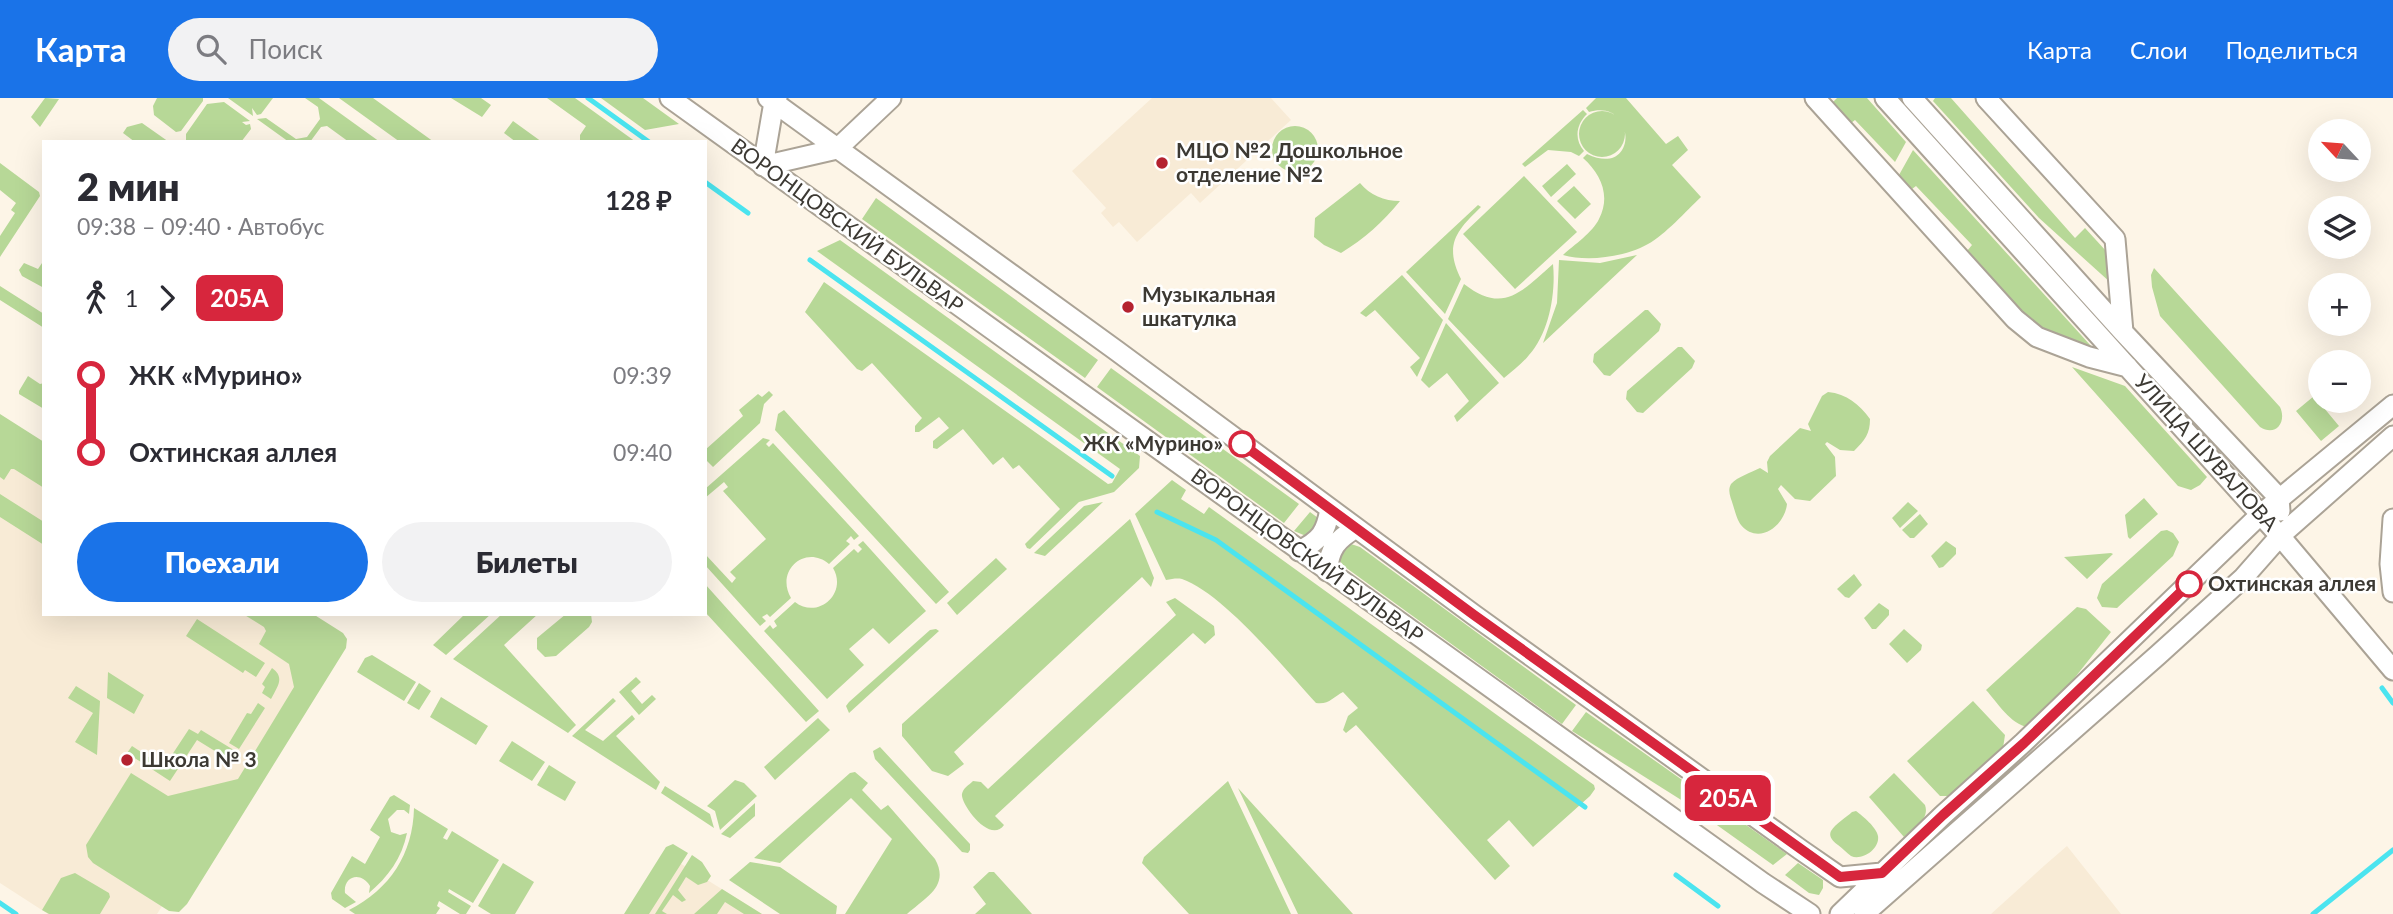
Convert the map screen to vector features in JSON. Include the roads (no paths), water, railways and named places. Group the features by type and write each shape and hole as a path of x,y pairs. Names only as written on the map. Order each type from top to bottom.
{"street":[{"name":"ВОРОНЦОВСКИЙ БУЛЬВАР","path":"670,98 1299,551 1810,914"},
{"path":"891,98 837,149 763,166 773,99 837,149 1356,528 1840,877 1882,873"},
{"path":"1815,98 2015,318 2037,337 2089,357 2128,367"},
{"name":"УЛИЦА ШУВАЛОВА","path":"1885,98 2280,536"},
{"name":"УЛИЦА ШУВАЛОВА","path":"1912,98 2123,332 2279,498 2280,536"},
{"path":"1986,98 2115,239 2123,332"},
{"path":"1840,914 1943,815 2024,743 2261,514 2393,405"},
{"path":"1864,914 2177,638 2243,578 2280,536 2393,436"},
{"path":"1299,551 1315,543 1327,527 1330,509"},
{"path":"2393,519 2390,564 2393,592"},
{"path":"1327,571 1329,554 1341,537 1356,528"},
{"path":"2280,536 2393,670"},
{"path":"1831,914 1842,903 1840,877"}],"waterway":[{"path":"588,98 646,140"},
{"path":"707,183 748,213"},
{"path":"810,260 1112,476"},
{"path":"1157,512 1216,540 1585,807"},
{"path":"2382,688 2393,703"},
{"path":"2313,914 2393,850"},
{"path":"1676,875 1718,906"},
{"path":"0,903 16,914"}],"place":[{"name":"МЦО №2 Дошкольное отделение №2","path":"1162,163"},
{"name":"Музыкальная шкатулка","path":"1128,307"},
{"name":"ЖК «Мурино»","path":"1242,444"},
{"name":"Охтинская аллея","path":"2189,584"},
{"name":"Школа № 3","path":"127,760"}]}
